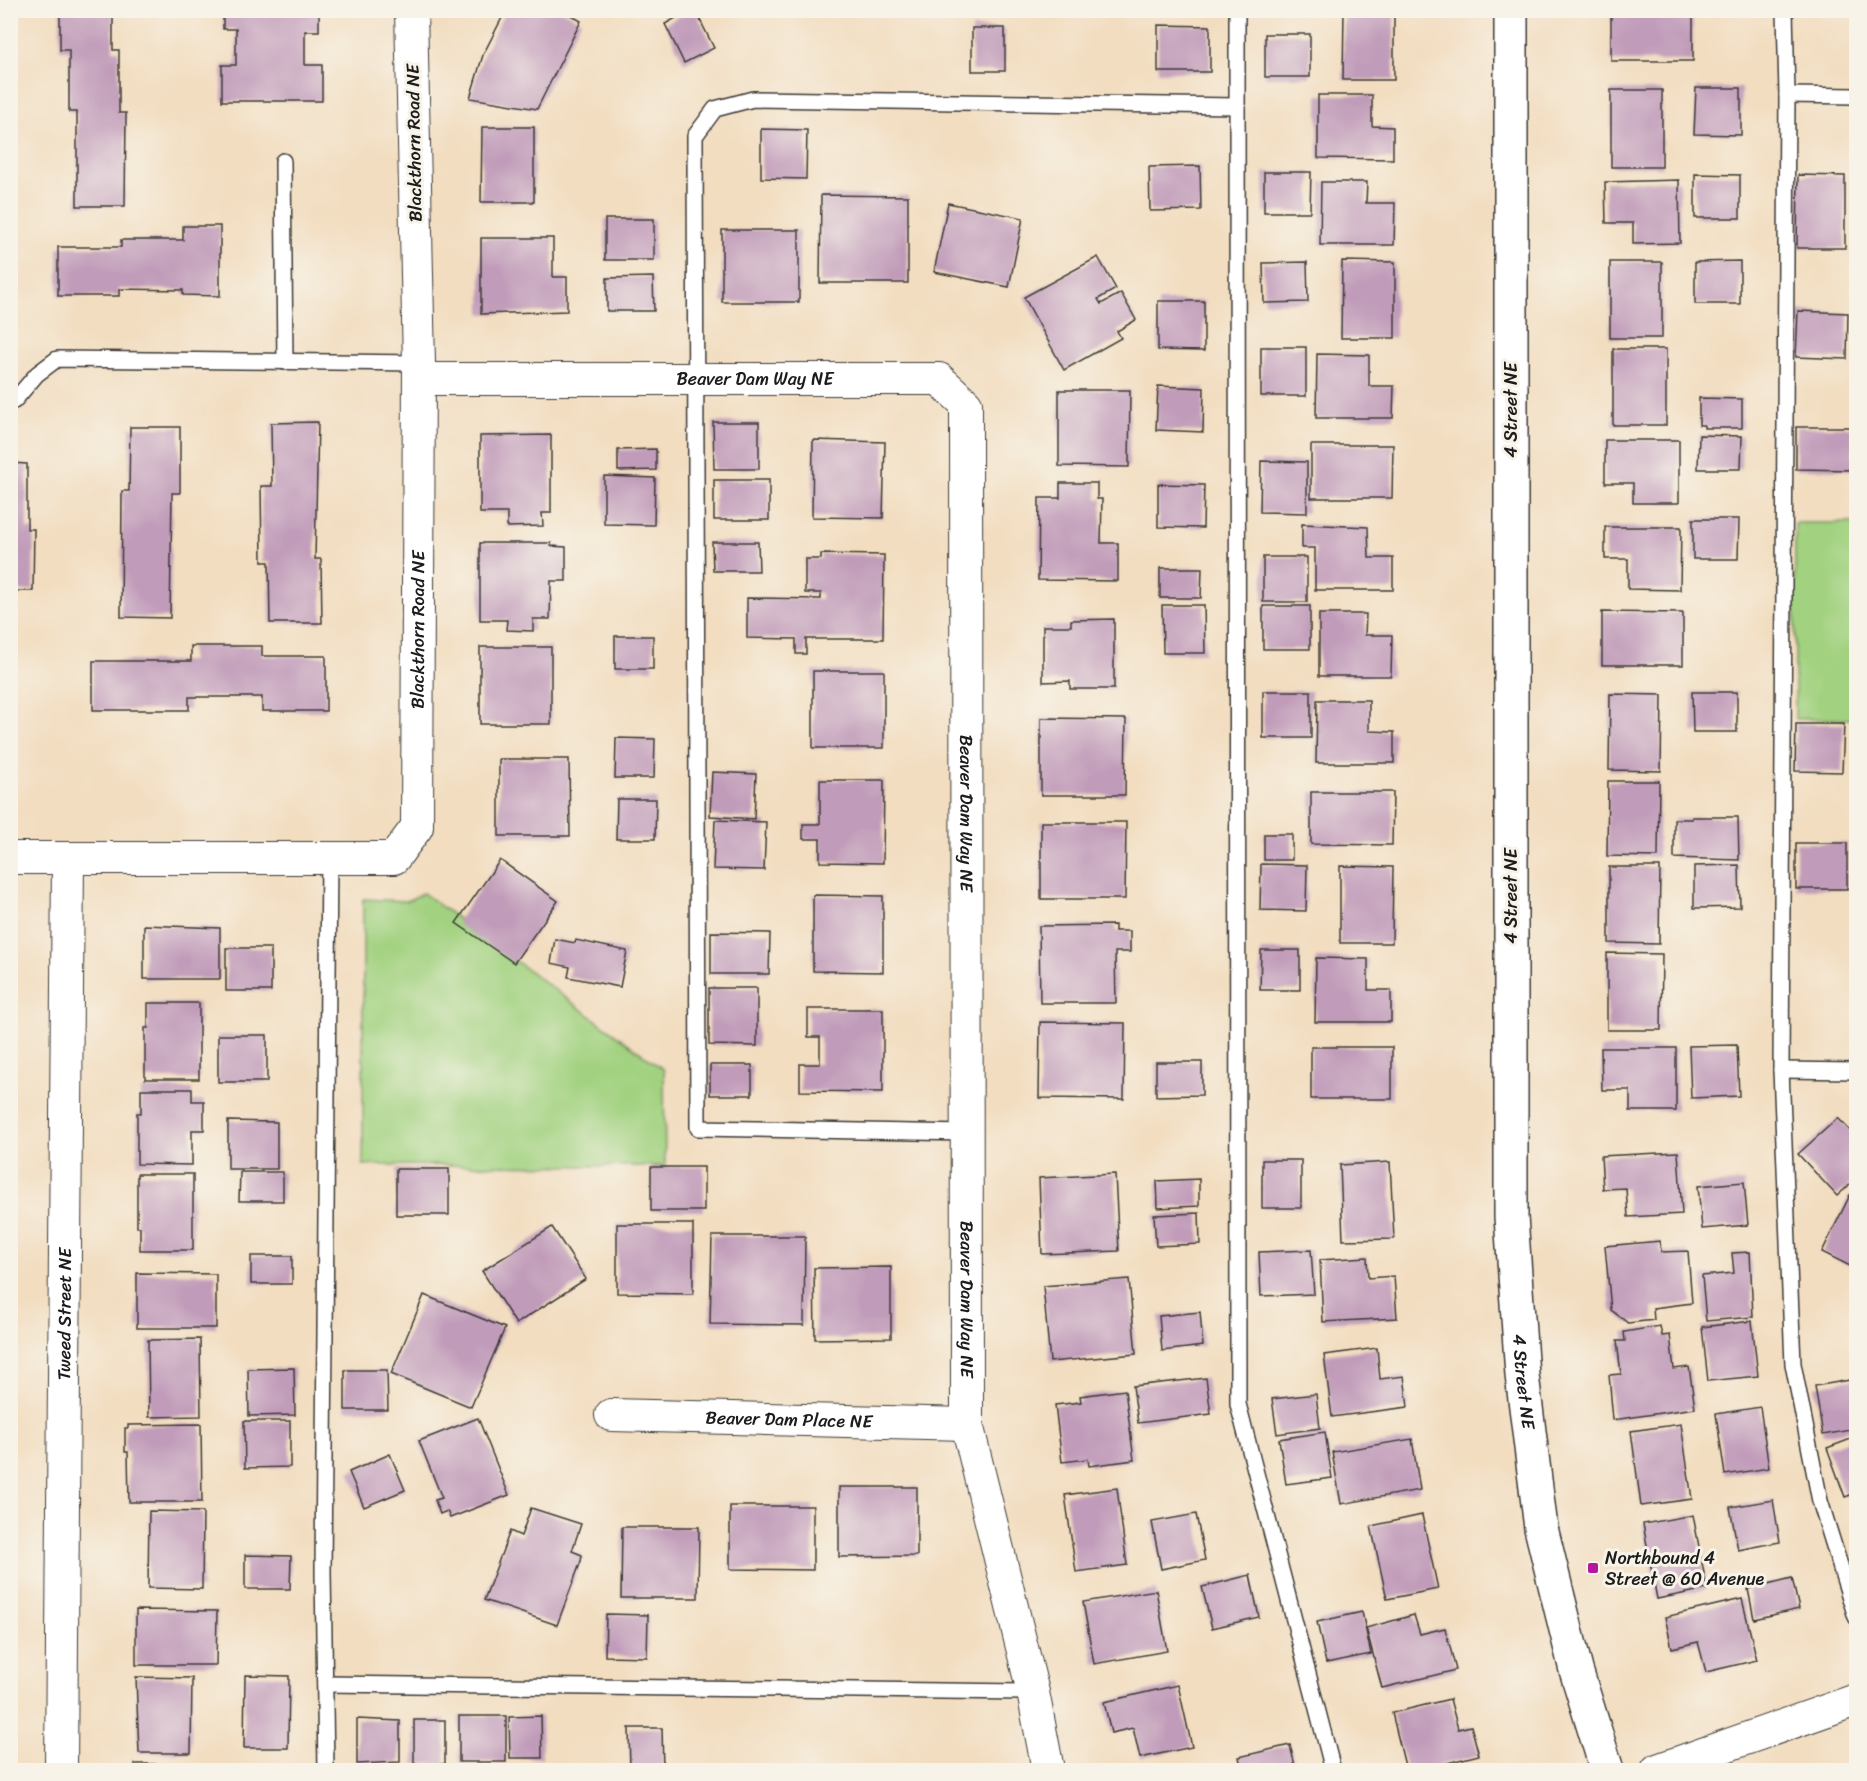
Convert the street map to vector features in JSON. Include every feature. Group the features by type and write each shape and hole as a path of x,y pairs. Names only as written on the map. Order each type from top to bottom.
{"street":[{"name":"Blackthorn Road NE","path":"10,858 394,858 417,827 419,371 411,10"},
{"name":"4 Street NE","path":"1511,10 1511,1216 1522,1374 1541,1528 1576,1670 1607,1770"},
{"name":"Beaver Dam Way NE","path":"419,371 695,381 939,379 966,404 967,1424 1033,1692 1048,1770"},
{"name":"Tweed Street NE","path":"62,1770 68,858"},
{"name":"Beaver Dam Place NE","path":"611,1415 967,1424"},
{"path":"1657,1770 1857,1700"}],"lane":[{"path":"1237,10 1240,777 1238,1404 1333,1770"},
{"path":"1785,10 1787,95 1781,1071 1793,1364 1820,1501 1857,1617"},
{"path":"1787,95 1857,96"},
{"path":"967,1133 698,1128 695,136 715,109 753,99 1237,106"},
{"path":"283,161 285,362"},
{"path":"10,401 14,401 37,374 57,359 285,362 419,371"},
{"path":"326,1770 323,1572 329,858"},
{"path":"1781,1071 1857,1071"},
{"path":"325,1684 1033,1692"}],"green space":[{"path":"1795,523 1856,523 1856,719 1795,719"},
{"path":"423,893 664,1070 665,1166 363,1165 363,899 407,901"}],"building":[{"path":"60,10 113,10 113,50 119,50 119,113 126,113 125,206 77,206 77,112 69,112 69,50 60,50"},
{"path":"223,10 319,10 319,31 305,31 305,65 322,65 322,101 222,101 222,65 236,65 236,29 223,29"},
{"path":"506,10 562,10 581,21 537,109 470,98 483,55"},
{"path":"690,10 695,10 714,48 684,63 665,24"},
{"path":"1344,10 1394,10 1394,80 1343,80"},
{"path":"1611,10 1693,10 1693,61 1611,61"},
{"path":"1158,25 1210,26 1210,72 1158,72"},
{"path":"972,28 1005,28 1005,71 972,71"},
{"path":"1265,34 1310,34 1310,77 1265,77"},
{"path":"1696,88 1741,88 1741,135 1694,134"},
{"path":"1611,90 1662,90 1662,167 1611,167"},
{"path":"1318,95 1372,95 1372,126 1393,127 1393,159 1318,158"},
{"path":"482,127 534,127 534,202 481,202"},
{"path":"761,129 807,130 806,179 761,178"},
{"path":"1200,166 1201,210 1150,211 1149,167"},
{"path":"1264,172 1311,172 1310,212 1264,212"},
{"path":"1695,174 1740,175 1740,218 1695,218"},
{"path":"1798,175 1845,176 1845,248 1797,248"},
{"path":"1679,180 1680,243 1633,244 1633,223 1606,223 1605,182"},
{"path":"1321,182 1367,182 1366,203 1395,203 1394,245 1320,245"},
{"path":"821,195 908,196 908,283 820,283"},
{"path":"948,203 1023,218 1009,287 934,272"},
{"path":"605,219 654,219 654,260 605,260"},
{"path":"183,226 220,226 220,296 183,295 183,290 119,289 119,296 58,296 58,247 121,247 121,240 183,240"},
{"path":"722,230 799,230 799,302 722,302"},
{"path":"481,238 553,238 553,277 567,277 567,311 481,314"},
{"path":"1098,257 1116,289 1098,299 1101,304 1121,293 1136,320 1117,331 1121,338 1064,370 1024,297"},
{"path":"1342,261 1395,262 1395,338 1341,338"},
{"path":"1740,261 1740,304 1695,304 1695,262"},
{"path":"1307,262 1308,302 1264,303 1263,263"},
{"path":"1610,262 1662,262 1662,338 1610,338"},
{"path":"653,277 654,311 607,311 607,278"},
{"path":"1158,301 1204,301 1204,351 1158,350"},
{"path":"1798,311 1848,313 1847,359 1796,357"},
{"path":"1261,347 1306,347 1306,396 1261,396"},
{"path":"1613,349 1666,349 1666,425 1613,425"},
{"path":"1317,354 1369,355 1369,386 1394,386 1393,418 1316,418"},
{"path":"1158,386 1204,388 1203,432 1156,430"},
{"path":"1059,390 1130,390 1129,467 1059,466"},
{"path":"1699,398 1742,399 1742,428 1704,428 1704,425 1699,425"},
{"path":"318,422 315,559 321,559 322,623 270,623 269,562 262,562 261,486 272,486 271,423"},
{"path":"713,422 759,422 759,469 714,469"},
{"path":"130,427 180,427 180,493 172,493 170,618 121,617 122,491 129,491"},
{"path":"1796,427 1853,427 1853,470 1796,469"},
{"path":"551,435 551,513 542,513 543,526 507,527 507,513 480,513 480,436"},
{"path":"1699,435 1742,436 1741,469 1698,469"},
{"path":"813,440 885,442 883,518 812,517"},
{"path":"1605,440 1679,440 1679,503 1633,503 1633,483 1605,483"},
{"path":"1311,445 1393,445 1392,498 1311,498"},
{"path":"656,449 656,470 618,471 618,450"},
{"path":"1261,461 1307,462 1307,513 1260,512"},
{"path":"10,463 27,464 27,529 34,529 33,591 10,591"},
{"path":"604,476 655,478 654,525 604,524"},
{"path":"714,480 769,480 769,520 714,520"},
{"path":"1060,483 1097,483 1097,499 1102,499 1101,543 1118,543 1118,581 1038,580 1039,498 1060,498"},
{"path":"1158,484 1204,485 1203,528 1158,527"},
{"path":"1693,519 1739,519 1738,559 1693,559"},
{"path":"1302,524 1368,527 1369,558 1393,558 1393,590 1315,590 1315,548 1302,548"},
{"path":"1605,527 1681,527 1680,590 1628,589 1628,559 1605,559"},
{"path":"712,542 758,542 759,571 713,571"},
{"path":"480,543 551,543 551,546 566,547 566,581 551,581 550,619 533,619 533,631 506,630 507,620 480,620"},
{"path":"821,554 884,555 883,639 806,639 806,654 796,654 796,639 747,638 747,598 821,599 821,593 805,593 805,559 821,559"},
{"path":"1263,557 1307,557 1307,602 1263,602"},
{"path":"1160,568 1202,568 1201,598 1160,598"},
{"path":"1162,605 1204,605 1205,653 1163,653"},
{"path":"1263,606 1310,606 1310,649 1263,649"},
{"path":"1602,612 1683,613 1683,665 1602,665"},
{"path":"1319,614 1366,614 1365,635 1392,635 1391,676 1319,676"},
{"path":"1114,619 1114,689 1070,689 1070,681 1043,682 1043,626 1071,626 1071,620"},
{"path":"615,636 653,636 653,669 615,669"},
{"path":"191,646 262,646 262,656 326,656 326,711 262,711 262,697 189,697 189,710 93,710 93,661 191,661"},
{"path":"480,647 551,647 551,724 480,724"},
{"path":"813,671 884,671 884,748 813,748"},
{"path":"1263,691 1311,691 1311,738 1263,738"},
{"path":"1692,692 1737,692 1737,732 1693,732"},
{"path":"1610,694 1662,695 1661,771 1609,770"},
{"path":"1317,700 1369,700 1369,731 1394,732 1394,763 1316,763"},
{"path":"1041,718 1126,719 1125,795 1041,795"},
{"path":"1796,724 1844,724 1842,772 1795,771"},
{"path":"616,738 655,739 654,778 615,778"},
{"path":"499,759 569,759 570,836 499,836"},
{"path":"712,772 756,774 754,819 710,816"},
{"path":"820,780 884,780 883,863 820,862 820,839 803,839 803,824 820,824"},
{"path":"1608,781 1659,781 1658,857 1607,856"},
{"path":"1311,792 1393,792 1392,845 1311,844"},
{"path":"617,799 656,799 655,839 616,839"},
{"path":"1692,817 1738,817 1739,860 1674,858 1674,819 1692,819"},
{"path":"715,820 766,822 764,870 713,869"},
{"path":"1041,822 1126,822 1125,899 1041,899"},
{"path":"1264,834 1292,834 1292,860 1264,860"},
{"path":"1796,843 1847,843 1847,889 1796,889"},
{"path":"500,860 558,901 514,963 456,923"},
{"path":"1261,864 1307,865 1306,911 1260,910"},
{"path":"1739,865 1740,907 1694,908 1694,866"},
{"path":"1340,866 1393,867 1392,943 1340,943"},
{"path":"1609,867 1660,867 1659,944 1609,943"},
{"path":"813,895 883,896 883,972 813,971"},
{"path":"144,925 220,928 220,979 144,979"},
{"path":"1115,925 1115,931 1130,931 1130,952 1115,952 1116,1003 1040,1003 1039,926"},
{"path":"711,932 770,933 769,974 711,974"},
{"path":"555,939 575,943 576,940 627,951 620,987 568,977 570,967 551,963"},
{"path":"226,948 271,948 271,991 226,991"},
{"path":"1261,950 1300,950 1300,990 1260,990"},
{"path":"1607,953 1662,954 1661,1030 1607,1030"},
{"path":"1316,958 1368,959 1368,990 1391,990 1391,1022 1315,1022"},
{"path":"709,988 757,988 757,1046 709,1045"},
{"path":"148,1003 199,1003 199,1079 145,1079 145,1028 148,1028"},
{"path":"808,1009 883,1009 883,1092 800,1091 800,1064 820,1064 820,1037 808,1037"},
{"path":"1040,1022 1125,1023 1124,1099 1039,1098"},
{"path":"218,1035 267,1035 267,1082 218,1082"},
{"path":"1737,1045 1739,1096 1691,1098 1689,1046"},
{"path":"1311,1047 1392,1047 1392,1099 1311,1099"},
{"path":"1601,1048 1676,1048 1676,1111 1630,1111 1630,1090 1602,1090"},
{"path":"1156,1062 1202,1062 1202,1095 1156,1096"},
{"path":"710,1065 752,1065 752,1095 710,1095"},
{"path":"141,1089 192,1089 192,1101 204,1101 204,1130 192,1130 192,1165 137,1164 137,1113 141,1113"},
{"path":"1838,1118 1856,1137 1856,1179 1837,1196 1798,1154"},
{"path":"228,1121 277,1122 277,1169 228,1169"},
{"path":"1678,1152 1682,1214 1628,1217 1626,1188 1603,1189 1601,1156"},
{"path":"1262,1160 1301,1160 1301,1208 1262,1208"},
{"path":"1390,1162 1394,1239 1343,1240 1340,1165"},
{"path":"651,1167 704,1167 704,1211 651,1211"},
{"path":"396,1169 449,1169 449,1215 396,1215"},
{"path":"240,1172 283,1172 283,1201 239,1201"},
{"path":"137,1174 193,1174 193,1250 140,1250 140,1227 137,1227"},
{"path":"1115,1174 1119,1251 1042,1254 1039,1178"},
{"path":"1199,1179 1199,1206 1158,1208 1157,1181"},
{"path":"1744,1182 1748,1225 1702,1229 1698,1186"},
{"path":"1850,1195 1856,1198 1856,1269 1822,1252"},
{"path":"1199,1213 1200,1244 1156,1246 1154,1215"},
{"path":"617,1224 693,1224 693,1294 617,1293"},
{"path":"552,1227 586,1279 516,1324 482,1271"},
{"path":"712,1236 805,1236 804,1325 710,1324"},
{"path":"1660,1241 1661,1252 1688,1251 1692,1303 1653,1308 1654,1320 1628,1323 1611,1310 1605,1246"},
{"path":"1311,1250 1314,1294 1261,1296 1259,1252"},
{"path":"1750,1252 1753,1317 1706,1321 1702,1276 1734,1273 1732,1253"},
{"path":"251,1256 292,1256 292,1284 251,1284"},
{"path":"1367,1257 1368,1278 1394,1276 1397,1318 1323,1322 1320,1260"},
{"path":"891,1267 891,1338 815,1339 814,1268"},
{"path":"137,1273 216,1274 216,1328 137,1328"},
{"path":"1129,1279 1136,1354 1050,1362 1043,1286"},
{"path":"424,1295 505,1328 471,1407 391,1374"},
{"path":"1200,1312 1203,1346 1162,1351 1159,1316"},
{"path":"1752,1321 1758,1376 1708,1381 1702,1327"},
{"path":"1660,1326 1662,1336 1670,1335 1674,1369 1689,1367 1695,1408 1613,1420 1609,1375 1621,1374 1617,1341 1625,1341 1624,1332"},
{"path":"200,1339 201,1416 149,1417 148,1340"},
{"path":"1377,1348 1380,1379 1404,1376 1408,1407 1332,1417 1324,1355"},
{"path":"294,1368 295,1415 249,1416 248,1369"},
{"path":"345,1370 387,1370 388,1410 345,1410"},
{"path":"1206,1378 1211,1414 1138,1423 1133,1386"},
{"path":"1856,1379 1856,1429 1823,1435 1815,1386"},
{"path":"1125,1390 1134,1460 1089,1466 1088,1459 1062,1462 1055,1405 1081,1402 1080,1396"},
{"path":"1316,1394 1320,1428 1277,1434 1272,1399"},
{"path":"1760,1407 1769,1468 1725,1475 1716,1414"},
{"path":"478,1418 509,1495 450,1518 447,1511 440,1514 435,1500 442,1498 419,1441"},
{"path":"244,1421 290,1421 290,1467 245,1468"},
{"path":"201,1424 202,1502 129,1502 125,1428 128,1428 128,1425"},
{"path":"1681,1424 1692,1499 1641,1506 1631,1431"},
{"path":"1325,1432 1332,1478 1286,1484 1279,1439"},
{"path":"1856,1437 1856,1493 1845,1497 1827,1448"},
{"path":"1412,1439 1420,1490 1341,1504 1332,1452"},
{"path":"390,1454 405,1490 364,1507 349,1472"},
{"path":"839,1487 917,1487 917,1556 839,1557"},
{"path":"1117,1488 1127,1565 1076,1572 1065,1495"},
{"path":"1773,1500 1780,1542 1738,1550 1730,1507"},
{"path":"730,1506 813,1506 813,1570 730,1569"},
{"path":"531,1508 581,1524 572,1551 582,1555 581,1561 557,1625 484,1600 510,1531 521,1536"},
{"path":"149,1511 203,1512 202,1589 148,1588"},
{"path":"1196,1514 1205,1560 1161,1569 1152,1522"},
{"path":"1422,1515 1438,1589 1387,1599 1371,1526"},
{"path":"1693,1515 1707,1589 1657,1599 1643,1524"},
{"path":"622,1527 699,1527 698,1598 621,1598"},
{"path":"245,1555 291,1556 290,1589 245,1589"},
{"path":"1250,1575 1259,1617 1212,1628 1202,1587"},
{"path":"1792,1578 1799,1609 1754,1619 1748,1589"},
{"path":"1156,1590 1167,1651 1094,1664 1083,1602"},
{"path":"1742,1599 1757,1660 1706,1672 1698,1642 1672,1648 1665,1617"},
{"path":"136,1610 217,1611 216,1665 136,1665"},
{"path":"1362,1612 1371,1654 1326,1663 1317,1622"},
{"path":"606,1614 648,1615 647,1657 605,1656"},
{"path":"1414,1615 1420,1634 1445,1628 1456,1670 1382,1688 1366,1628"},
{"path":"245,1675 289,1676 288,1748 244,1748"},
{"path":"136,1677 192,1678 191,1753 139,1753"},
{"path":"1178,1685 1192,1747 1140,1758 1133,1728 1111,1733 1104,1702"},
{"path":"1450,1699 1458,1729 1471,1726 1479,1755 1419,1770 1406,1770 1392,1713"},
{"path":"459,1716 506,1716 506,1762 459,1762"},
{"path":"541,1716 542,1758 510,1758 509,1717"},
{"path":"357,1719 400,1721 400,1762 357,1764"},
{"path":"414,1720 445,1720 445,1764 414,1764"},
{"path":"629,1728 662,1728 663,1770 630,1770"},
{"path":"1290,1745 1296,1770 1242,1770 1239,1757"},
{"path":"135,1764 189,1764 189,1770 135,1770"}],"place":[{"name":"Northbound 4 Street @ 60 Avenue","path":"1593,1568"}]}
